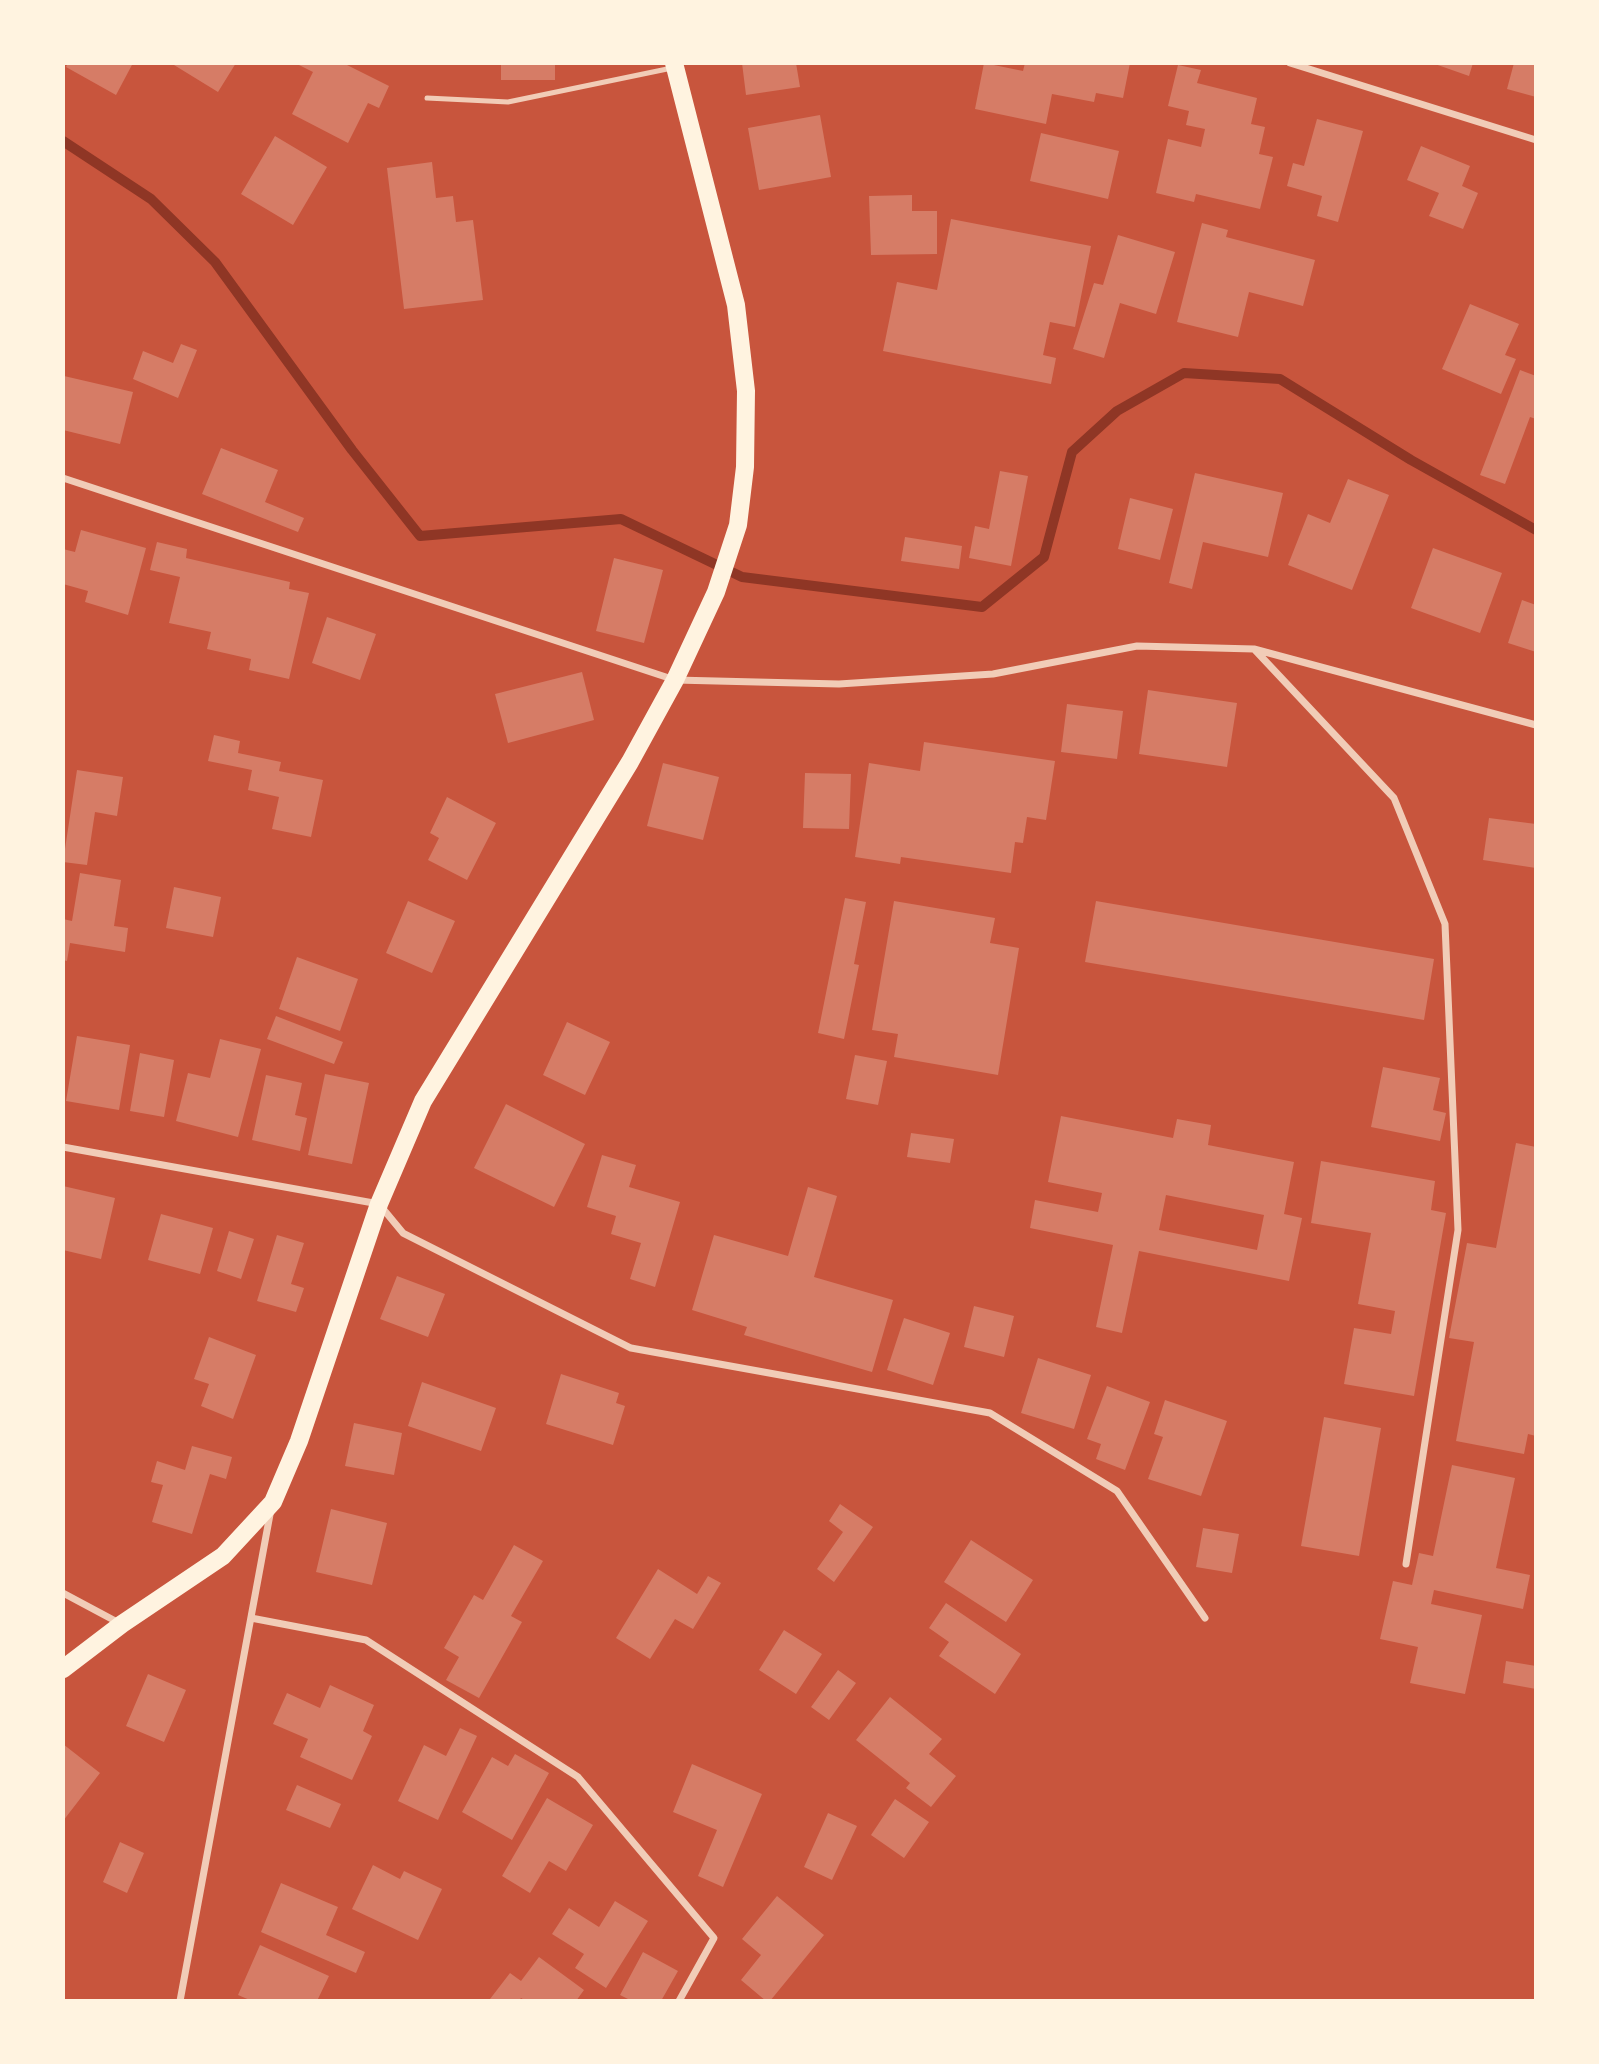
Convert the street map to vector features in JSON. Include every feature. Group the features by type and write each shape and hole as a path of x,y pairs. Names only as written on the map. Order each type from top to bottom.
{"main road":[{"path":"63,1669 122,1624 223,1556 272,1502 299,1441 379,1204 423,1101 623,773 675,680 716,592 738,525 745,467 746,391 736,305 675,65"}],"street":[{"path":"1290,63 1536,140"},
{"path":"63,478 675,680 838,684 993,674 1137,646 1254,649 1536,725"},
{"path":"1254,649 1394,798 1445,924 1458,1230 1406,1564"},
{"path":"63,1147 379,1204 403,1233 631,1348 990,1413 1117,1491 1205,1618"},
{"path":"180,2001 272,1502"},
{"path":"63,1593 122,1624"},
{"path":"251,1618 366,1640 578,1776 714,1938 679,2001"}],"lane":[{"path":"426,98 508,102 675,65"}],"building":[{"path":"68,63 133,63 116,95 66,67"},
{"path":"236,63 218,92 174,65"},
{"path":"295,63 343,63 389,86 379,108 368,103 348,143 292,114 313,72"},
{"path":"501,63 555,63 555,80 501,80"},
{"path":"742,63 796,63 800,87 746,95"},
{"path":"984,63 1023,71 1025,63 1130,63 1123,98 1096,93 1094,102 1052,94 1046,124 975,109"},
{"path":"1432,63 1473,63 1469,76"},
{"path":"1514,63 1536,63 1536,97 1507,89"},
{"path":"1178,65 1201,70 1197,83 1257,98 1251,124 1265,127 1259,154 1273,157 1260,209 1196,194 1194,202 1156,193 1168,139 1201,147 1205,129 1186,125 1189,111 1168,106"},
{"path":"820,115 831,177 759,190 748,128"},
{"path":"1317,119 1363,131 1338,222 1317,216 1322,196 1287,186 1293,163 1304,166"},
{"path":"1041,133 1119,151 1108,199 1030,181"},
{"path":"275,136 327,167 293,225 241,194"},
{"path":"1421,146 1470,166 1462,186 1478,193 1463,229 1429,216 1439,193 1407,180"},
{"path":"432,162 436,198 453,196 456,222 473,220 483,300 404,309 387,168"},
{"path":"912,195 912,211 937,211 937,254 871,255 869,196"},
{"path":"951,219 1091,246 1075,327 1050,322 1043,355 1056,358 1051,384 883,351 897,282 937,290"},
{"path":"1202,223 1228,230 1226,237 1315,260 1303,306 1249,292 1238,337 1177,322"},
{"path":"1118,235 1175,252 1156,314 1120,303 1104,358 1073,349 1094,283 1103,285"},
{"path":"1470,304 1519,324 1505,355 1516,359 1501,394 1442,369"},
{"path":"181,344 197,350 178,398 133,379 143,351 173,363"},
{"path":"1520,370 1536,376 1536,419 1530,417 1505,484 1480,475"},
{"path":"64,376 133,392 120,444 63,430"},
{"path":"221,448 278,470 265,502 304,518 298,532 202,494"},
{"path":"1000,471 1028,476 1011,566 969,558 975,526 989,529"},
{"path":"1195,473 1283,493 1268,557 1203,542 1192,589 1169,583"},
{"path":"1348,479 1389,495 1352,590 1288,565 1308,514 1330,523"},
{"path":"1130,498 1173,509 1160,560 1118,549"},
{"path":"81,530 146,548 128,615 85,602 88,591 63,584 63,549 75,552"},
{"path":"905,537 962,546 959,569 901,561"},
{"path":"157,542 187,549 186,558 290,582 289,589 309,593 289,679 249,670 251,659 207,649 211,632 169,623 180,577 150,570"},
{"path":"1433,548 1502,573 1480,633 1411,608"},
{"path":"614,558 663,570 644,643 596,631"},
{"path":"1522,600 1536,605 1536,652 1508,643"},
{"path":"327,617 376,634 360,680 312,663"},
{"path":"582,672 594,720 508,743 495,694"},
{"path":"1148,690 1237,703 1227,767 1139,754"},
{"path":"1067,704 1123,711 1117,759 1061,752"},
{"path":"214,735 240,741 238,753 281,762 279,771 323,780 311,837 272,829 279,797 248,790 252,770 208,761"},
{"path":"924,742 1055,761 1046,820 1027,817 1023,843 1015,842 1011,873 901,857 900,864 855,857 869,763 920,771"},
{"path":"663,763 719,777 703,840 647,826"},
{"path":"77,770 123,777 117,816 95,812 87,865 63,862"},
{"path":"805,773 851,774 849,829 803,828"},
{"path":"447,797 496,823 467,880 428,860 439,838 430,833"},
{"path":"1489,818 1536,824 1536,868 1483,860"},
{"path":"80,873 121,880 114,926 128,928 125,952 70,943 67,961 63,960 63,919 72,921"},
{"path":"174,887 221,897 213,937 166,928"},
{"path":"845,898 866,902 854,964 859,965 844,1039 818,1033"},
{"path":"408,901 455,921 432,973 386,953"},
{"path":"894,901 995,918 990,943 1019,948 998,1075 894,1057 898,1034 872,1030"},
{"path":"1096,901 1434,959 1424,1020 1085,962"},
{"path":"297,957 358,979 340,1031 279,1009"},
{"path":"276,1016 343,1042 334,1064 267,1039"},
{"path":"567,1022 610,1042 585,1095 543,1075"},
{"path":"77,1036 130,1045 119,1110 66,1101"},
{"path":"220,1039 261,1049 238,1137 176,1121 188,1073 210,1078"},
{"path":"140,1053 174,1060 164,1117 130,1111"},
{"path":"855,1055 887,1061 878,1105 846,1099"},
{"path":"1383,1067 1440,1078 1433,1110 1446,1113 1440,1141 1371,1127"},
{"path":"325,1074 369,1083 352,1164 308,1155"},
{"path":"266,1075 302,1083 295,1115 307,1118 300,1151 252,1140"},
{"path":"506,1104 585,1144 554,1207 474,1168"},
{"path":"1061,1116 1173,1138 1177,1119 1211,1125 1208,1145 1294,1162 1284,1214 1302,1218 1289,1281 1139,1251 1122,1333 1096,1327 1113,1245 1030,1228 1035,1200 1098,1212 1102,1193 1048,1182","holes":["1166,1195 1264,1215 1257,1250 1159,1230"]},
{"path":"911,1133 954,1139 950,1163 907,1157"},
{"path":"1516,1143 1536,1147 1536,1436 1528,1434 1524,1454 1456,1441 1474,1342 1449,1338 1467,1243 1496,1248"},
{"path":"602,1155 636,1165 629,1187 680,1202 655,1287 630,1279 641,1243 611,1234 616,1216 587,1207"},
{"path":"1321,1161 1435,1181 1431,1210 1446,1213 1414,1396 1344,1384 1354,1328 1391,1334 1395,1311 1358,1304 1371,1233 1311,1223"},
{"path":"63,1186 115,1198 101,1259 63,1250"},
{"path":"808,1187 837,1196 814,1277 893,1300 872,1372 744,1335 747,1327 692,1310 714,1235 788,1256"},
{"path":"161,1214 213,1228 200,1274 148,1260"},
{"path":"229,1231 254,1239 241,1279 217,1271"},
{"path":"277,1235 304,1243 291,1284 304,1288 296,1312 257,1301"},
{"path":"397,1276 445,1294 428,1337 380,1319"},
{"path":"974,1306 1014,1316 1004,1357 964,1347"},
{"path":"904,1318 950,1333 933,1385 887,1370"},
{"path":"209,1337 256,1355 233,1419 201,1406 209,1384 194,1379"},
{"path":"1038,1358 1091,1375 1074,1429 1021,1413"},
{"path":"561,1374 619,1393 616,1403 625,1406 613,1445 546,1424"},
{"path":"422,1382 496,1408 481,1451 408,1426"},
{"path":"1107,1386 1150,1402 1125,1470 1096,1459 1101,1444 1087,1439"},
{"path":"1165,1400 1227,1421 1201,1496 1148,1479 1163,1437 1154,1434"},
{"path":"1324,1417 1381,1428 1359,1556 1301,1546"},
{"path":"354,1423 402,1433 394,1475 345,1466"},
{"path":"192,1446 232,1457 226,1479 210,1474 192,1534 152,1522 163,1485 151,1482 157,1461 185,1470"},
{"path":"1452,1465 1515,1478 1496,1568 1530,1575 1523,1609 1434,1590 1431,1604 1482,1615 1465,1694 1410,1683 1418,1647 1380,1639 1393,1581 1412,1585 1419,1553 1433,1556"},
{"path":"840,1504 873,1527 834,1582 817,1569 843,1532 829,1521"},
{"path":"331,1509 387,1523 372,1585 316,1572"},
{"path":"1203,1528 1239,1534 1232,1573 1196,1567"},
{"path":"971,1540 1033,1580 1006,1622 944,1582"},
{"path":"514,1545 543,1561 511,1616 522,1622 479,1698 446,1680 459,1657 444,1648 474,1595 483,1600"},
{"path":"658,1569 697,1594 708,1576 721,1583 693,1629 675,1619 650,1659 616,1638"},
{"path":"946,1603 1021,1654 995,1694 939,1656 949,1642 929,1628"},
{"path":"784,1630 822,1654 796,1694 759,1670"},
{"path":"1506,1661 1536,1666 1536,1689 1503,1683"},
{"path":"838,1670 856,1683 829,1720 811,1707"},
{"path":"148,1674 186,1690 164,1742 126,1726"},
{"path":"330,1685 374,1705 363,1731 372,1736 352,1780 300,1757 308,1739 273,1724 287,1693 320,1708"},
{"path":"890,1697 942,1739 929,1754 956,1776 931,1807 906,1788 910,1783 856,1740"},
{"path":"460,1728 477,1736 438,1820 398,1801 424,1745 446,1756"},
{"path":"63,1744 100,1773 63,1821"},
{"path":"515,1754 549,1773 512,1840 462,1812 492,1757 508,1766"},
{"path":"692,1764 762,1794 723,1887 698,1876 717,1830 673,1812"},
{"path":"297,1785 341,1804 330,1828 286,1810"},
{"path":"547,1798 593,1825 566,1871 549,1861 530,1893 502,1876"},
{"path":"895,1799 929,1822 904,1858 871,1835"},
{"path":"828,1813 857,1826 832,1880 804,1867"},
{"path":"120,1842 144,1853 127,1893 103,1882"},
{"path":"373,1865 400,1879 404,1871 442,1889 418,1940 352,1909"},
{"path":"281,1883 338,1907 326,1935 365,1952 356,1973 261,1932"},
{"path":"777,1896 824,1935 770,2001 766,2001 741,1980 761,1955 742,1939"},
{"path":"615,1901 648,1921 606,1988 575,1968 584,1954 552,1934 569,1908 599,1927"},
{"path":"260,1945 329,1976 317,2001 252,2001 238,1995"},
{"path":"643,1952 678,1971 661,2001 632,2001 620,1995"},
{"path":"539,1957 584,1990 576,2001 490,1999 510,1973 521,1981"}],"waterway":[{"path":"63,141 151,199 215,262 352,450 420,536 621,519 742,577 982,607 1044,557 1072,452 1117,411 1184,373 1280,379 1411,460 1536,530"}]}
